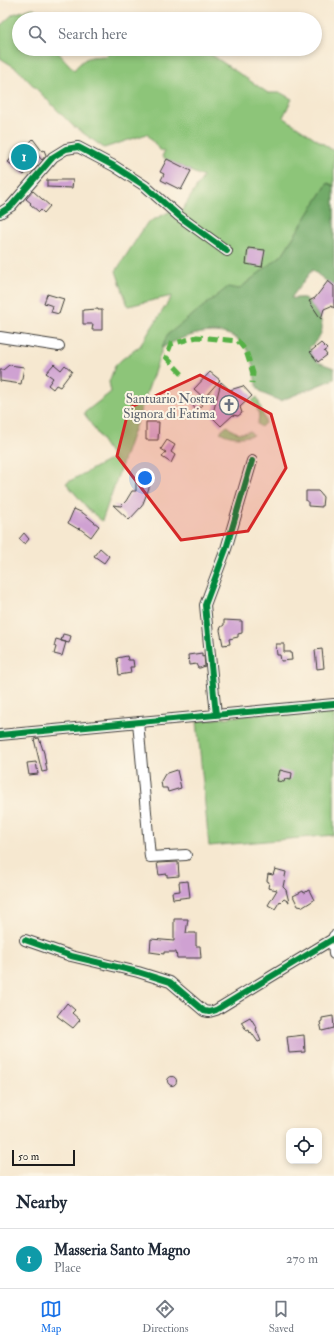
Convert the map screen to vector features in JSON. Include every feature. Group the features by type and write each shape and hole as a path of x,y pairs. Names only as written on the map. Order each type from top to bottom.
{"street":[{"path":"0,213 11,206 54,157 66,149 78,147 114,166 145,186 179,216 227,251"},
{"path":"0,337 59,346"},
{"path":"216,715 205,605 226,549 252,461"},
{"path":"0,735 334,704"},
{"path":"138,722 150,857 186,855"},
{"path":"25,940 71,956 138,972 170,982 204,1011 209,1012 216,1010 333,937 334,954"}],"highlighted area":[{"path":"200,375 271,414 286,468 248,531 181,540 117,456 129,408"}],"green space":[{"path":"33,8 40,12 20,12"},
{"path":"12,15 12,56 61,56 74,70 88,58 95,57 213,56 268,93 281,93 292,99 283,117 334,151 334,186 328,183 282,255 239,289 167,335 102,521 89,510 66,483 113,458 84,413 111,392 109,382 115,366 140,346 172,296 128,306 116,271 147,223 171,211 181,212 203,177 162,157 164,152 160,150 147,134 104,148 72,125 16,68 0,58 0,26"},
{"path":"328,183 334,186 334,287 312,270 291,298 306,299 319,316 322,330 318,339 309,348 318,362 334,368 334,379 280,401 258,389 252,362 246,348 237,339 226,334 213,332 200,333 162,348 167,335 228,287 239,289 282,255"},
{"path":"257,397 265,420 265,423 261,427 257,424 259,418 258,412 252,401"},
{"path":"227,426 238,433 250,431 253,435 236,437 220,432"},
{"path":"334,705 334,835 209,846 197,721"}],"building":[{"path":"33,139 42,151 44,150 46,155 42,160 28,144"},
{"path":"22,150 32,167 24,175 8,162 17,152 18,153"},
{"path":"167,159 191,171 181,190 161,180 164,174 160,172"},
{"path":"47,180 73,180 72,188 47,187"},
{"path":"33,191 50,206 44,213 41,210 39,212 26,199"},
{"path":"248,248 265,250 262,267 246,264"},
{"path":"328,281 334,286 334,308 331,306 324,309 321,319 309,301 315,298"},
{"path":"47,294 64,299 59,314 51,312 53,306 44,303"},
{"path":"83,310 102,310 102,330 92,330 93,324 83,324"},
{"path":"321,343 327,349 324,351 327,355 318,362 310,352"},
{"path":"54,364 61,370 65,365 72,371 60,387 56,385 53,389 48,385 53,378 46,373"},
{"path":"9,365 24,367 21,384 0,381 0,370 3,370"},
{"path":"210,372 220,380 204,398 194,389"},
{"name":"Santuario Nostra Signora di Fatima","path":"221,382 230,390 243,386 252,396 240,407 242,413 238,416 233,415 221,426 212,417"},
{"path":"199,400 202,406 195,409 192,403"},
{"path":"146,422 159,422 158,440 146,440"},
{"path":"167,440 175,445 171,452 175,455 171,463 162,457 166,452 161,449"},
{"path":"136,480 150,480 149,488 142,506 129,520 113,505 121,506 132,491 136,491"},
{"path":"306,491 318,491 320,493 323,497 322,507 308,506 308,501 306,501"},
{"path":"74,509 83,513 99,526 91,537 79,528 78,529 68,523"},
{"path":"24,533 29,539 25,544 19,539"},
{"path":"100,548 109,556 104,563 94,556"},
{"path":"224,620 242,621 242,633 238,634 238,637 229,639 230,644 223,645 220,630 224,625"},
{"path":"63,634 71,636 69,643 61,641"},
{"path":"56,639 66,642 62,656 54,654"},
{"path":"276,644 284,644 284,652 291,652 292,660 281,661 280,655 277,655"},
{"path":"322,649 324,668 317,669 315,650"},
{"path":"202,653 202,657 204,656 205,666 198,668 196,664 189,665 188,655"},
{"path":"127,656 128,660 133,660 134,667 130,667 131,673 119,675 117,658"},
{"path":"39,738 44,753 47,771 42,772 34,739"},
{"path":"36,762 38,774 29,775 27,763"},
{"path":"177,770 181,788 168,792 167,788 162,788 161,781 165,774"},
{"path":"280,770 292,773 291,780 285,779 284,782 277,781"},
{"path":"178,862 179,876 167,877 167,874 159,875 157,863"},
{"path":"275,869 286,872 283,887 286,890 289,902 284,899 281,902 280,901 275,909 268,905 277,890 268,888 269,882 267,881 268,874 273,875"},
{"path":"188,881 190,897 173,899 172,892 180,891 179,882"},
{"path":"309,890 314,900 303,907 298,906 293,896"},
{"path":"174,919 188,919 186,933 196,933 196,946 200,946 201,958 177,958 176,952 164,952 164,954 150,952 151,939 174,941"},
{"path":"67,1003 75,1010 72,1013 80,1020 73,1028 57,1016"},
{"path":"333,1016 334,1028 322,1031 320,1022 322,1021 322,1018"},
{"path":"250,1017 257,1028 256,1029 261,1041 258,1042 249,1030 247,1031 241,1022"},
{"path":"304,1035 305,1052 289,1053 287,1037"},
{"path":"172,1076 177,1081 172,1086 167,1081"}],"marked path":[{"path":"182,374 166,357 171,344 197,337 238,341 246,351 253,373 252,383"}],"cycle path":[{"path":"0,213 11,206 53,157 66,149 78,147 114,166 145,186 179,216 227,251"},
{"path":"216,715 205,605 226,549 252,461"},
{"path":"0,735 334,704"},
{"path":"25,940 71,956 138,972 170,982 204,1011 209,1012 216,1010 333,939"}],"place":[{"name":"Masseria Santo Magno","path":"24,157"},
{"name":"Santuario Nostra Signora di Fatima","path":"229,405"}]}
